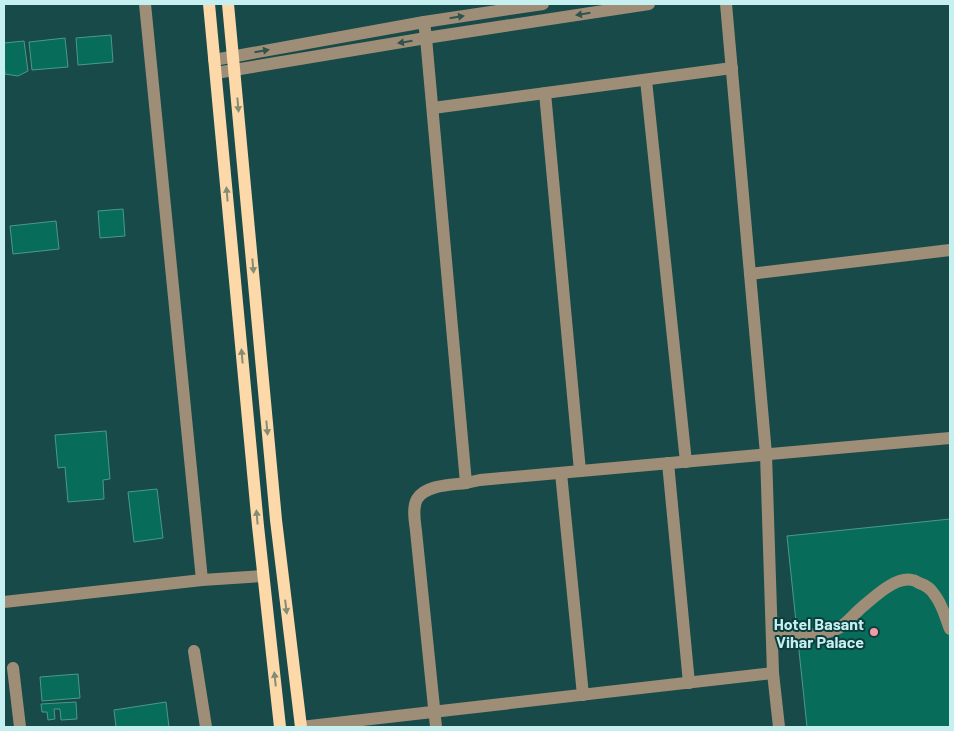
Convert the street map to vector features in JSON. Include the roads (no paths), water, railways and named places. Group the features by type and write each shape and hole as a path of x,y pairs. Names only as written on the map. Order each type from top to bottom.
{"main road":[{"path":"209,4 263,576 280,727"},
{"path":"228,4 276,520 301,727"},
{"path":"263,576 282,571"}],"street":[{"path":"145,4 202,580"},
{"path":"214,60 424,22 543,4"},
{"path":"216,73 426,38 649,4"},
{"path":"726,4 766,454 773,673 779,727"},
{"path":"424,22 466,483"},
{"path":"433,108 732,68"},
{"path":"646,80 686,462"},
{"path":"545,93 580,471"},
{"path":"750,274 950,250"},
{"path":"436,727 415,509 417,500 430,488 480,480 950,438"},
{"path":"668,463 689,683"},
{"path":"560,473 583,695"},
{"path":"4,598 263,576"},
{"path":"772,636 818,634 834,630 846,624 858,610 888,586 899,581 911,579 924,585 934,593 942,606 950,629"},
{"path":"194,651 206,727"},
{"path":"13,668 20,727"},
{"path":"301,727 773,673"}],"place":[{"name":"Hotel Basant Vihar Palace","path":"874,632"}]}
